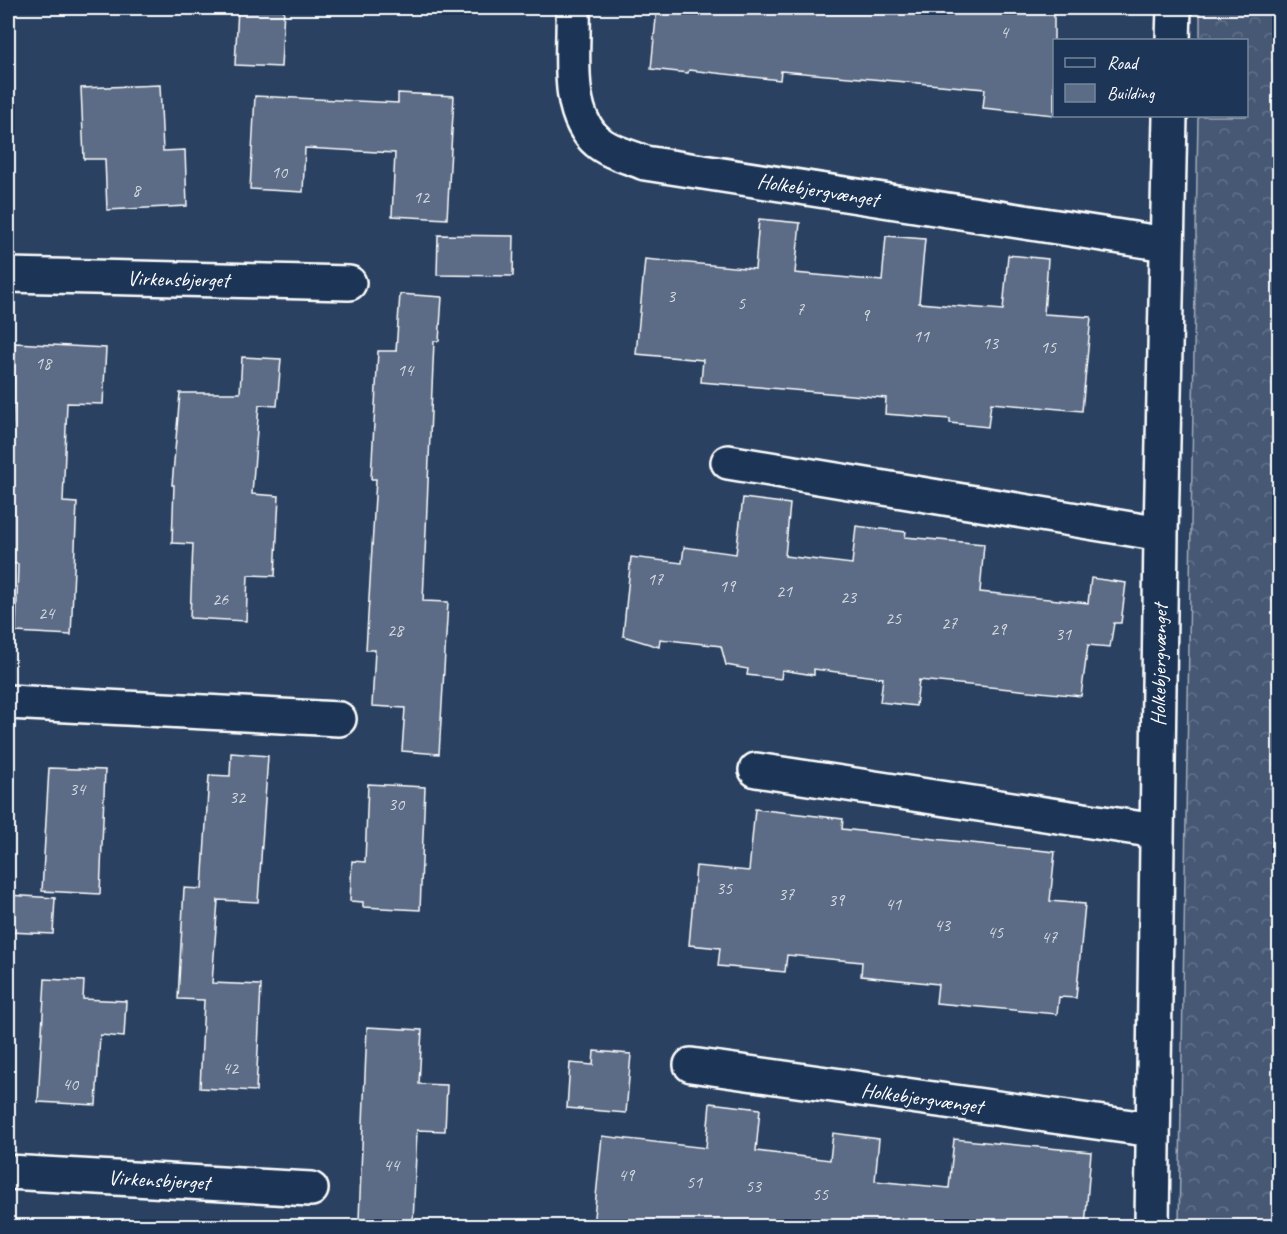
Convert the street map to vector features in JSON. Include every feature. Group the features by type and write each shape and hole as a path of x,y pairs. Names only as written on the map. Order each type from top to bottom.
{"street":[{"path":"1173,39 1174,8"},
{"name":"Holkebjergvænget","path":"574,13 573,73 577,112 598,142 645,164 1166,244"},
{"name":"Holkebjergvænget","path":"1152,1227 1156,831 1170,117"},
{"name":"Virkensbjerget","path":"8,275 349,283"},
{"path":"728,462 1161,534"},
{"path":"8,702 339,719"},
{"path":"756,770 1156,831"},
{"name":"Holkebjergvænget","path":"691,1065 1153,1130"},
{"name":"Virkensbjerget","path":"8,1172 311,1189"}],"green space":[{"path":"1200,8 1279,8 1279,1226 1179,1226 1198,117 1248,117 1248,39 1200,39"}],"building":[{"path":"238,8 284,8 281,67 235,65"},
{"path":"657,8 1054,8 1053,115 983,108 985,89 781,71 780,80 689,70 688,73 651,69"},
{"path":"160,85 163,151 185,150 187,206 107,210 105,159 84,159 81,88"},
{"path":"398,93 454,96 447,219 392,216 395,153 305,148 303,192 250,189 255,96 398,103"},
{"path":"759,219 800,223 795,273 882,281 886,236 925,239 919,303 1003,310 1008,255 1048,259 1044,314 1091,317 1082,411 991,403 988,427 950,423 950,419 885,414 886,398 701,382 703,360 636,354 645,259 755,269"},
{"path":"438,235 514,236 513,276 437,275"},
{"path":"400,294 442,297 439,341 434,341 423,601 448,602 439,754 402,751 405,708 372,706 375,650 366,650 376,479 371,479 378,351 396,351"},
{"path":"15,343 106,348 103,404 67,403 63,502 77,503 71,635 16,632 18,564 8,563 8,423 12,424"},
{"path":"242,357 281,359 277,406 259,405 252,494 279,496 275,576 248,575 246,621 190,618 193,544 172,543 174,485 172,485 180,393 240,393"},
{"path":"743,498 790,504 785,556 852,564 856,526 906,532 905,537 984,544 980,592 1088,603 1091,578 1126,583 1121,623 1114,623 1110,647 1088,645 1081,696 919,680 916,706 880,702 883,678 814,669 814,675 782,670 781,679 747,675 748,669 726,665 721,646 660,639 659,647 623,636 631,557 682,563 684,547 736,554"},
{"path":"231,753 268,756 258,902 218,900 212,983 261,985 256,1091 200,1088 204,1000 178,999 184,888 202,889 209,775 230,776"},
{"path":"49,768 105,770 100,894 42,891"},
{"path":"368,784 425,787 420,910 363,907 363,902 350,901 352,861 365,862"},
{"path":"755,809 843,819 842,829 1055,852 1050,901 1085,904 1076,998 1059,997 1057,1014 936,1003 938,984 861,976 862,962 787,955 785,972 718,966 720,948 689,945 696,866 749,871"},
{"path":"8,895 55,898 53,934 8,932"},
{"path":"45,979 84,981 83,999 126,1001 124,1037 100,1035 96,1105 38,1102"},
{"path":"367,1027 422,1030 419,1084 447,1085 445,1131 417,1130 413,1223 359,1219"},
{"path":"594,1051 631,1054 626,1113 567,1108 570,1063 593,1065"},
{"path":"710,1103 760,1109 756,1151 830,1160 833,1133 879,1139 875,1181 949,1188 954,1139 1091,1152 1085,1227 593,1227 602,1136 706,1148"}]}
